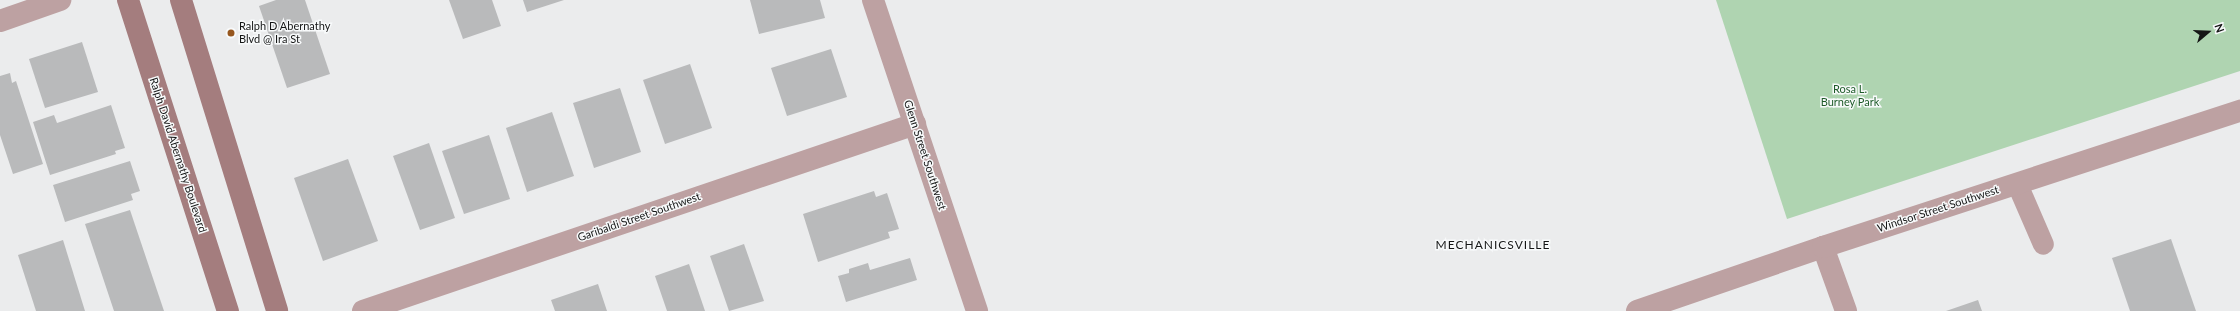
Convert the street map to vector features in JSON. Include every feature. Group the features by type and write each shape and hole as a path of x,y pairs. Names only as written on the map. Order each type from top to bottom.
{"main road":[{"name":"Ralph David Abernathy Boulevard","path":"128,0 228,311"},
{"path":"181,0 277,311"}],"street":[{"path":"0,21 60,0"},
{"name":"Glenn Street Southwest","path":"873,0 976,311"},
{"name":"Windsor Street Southwest","path":"1637,311 1823,247 2240,111"},
{"name":"Garibaldi Street Southwest","path":"363,311 914,124"},
{"path":"1823,247 1846,311"}],"lane":[{"path":"2017,184 2043,244"}],"green space":[{"name":"Rosa L. Burney Park","path":"1716,0 2240,0 2240,71 1787,219"}],"building":[{"path":"276,0 305,0 330,74 287,88 259,6"},
{"path":"449,0 492,0 501,26 463,39"},
{"path":"523,0 564,0 527,12"},
{"path":"750,0 820,0 825,18 759,34"},
{"path":"82,42 98,92 45,108 29,59"},
{"path":"831,49 847,97 787,116 771,68"},
{"path":"690,64 712,128 665,144 643,80"},
{"path":"10,73 12,83 16,81 43,164 13,174 0,135 0,76"},
{"path":"620,88 641,152 594,168 573,103"},
{"path":"111,105 125,148 115,151 116,154 50,175 33,122 54,115 57,123"},
{"path":"552,112 574,176 527,192 506,128"},
{"path":"489,135 510,199 464,214 442,151"},
{"path":"429,143 455,218 420,230 393,156"},
{"path":"348,159 378,241 323,261 294,178"},
{"path":"130,161 140,191 131,194 133,200 65,222 53,185"},
{"path":"874,191 876,197 887,193 899,229 888,232 890,238 818,262 803,214"},
{"path":"130,210 164,311 114,311 85,224"},
{"path":"2171,239 2196,311 2130,311 2112,258"},
{"path":"63,240 85,311 36,311 18,255"},
{"path":"744,244 764,301 729,311 710,256"},
{"path":"910,258 917,280 846,302 838,276 849,273 849,269 868,263 870,270"},
{"path":"689,264 705,311 667,311 655,276"},
{"path":"598,284 607,311 555,311 551,300"},
{"path":"1978,300 1982,311 1946,311"}],"place":[{"name":"Ralph D Abernathy Blvd @ Ira St","path":"231,33"}],"district":[{"name":"MECHANICSVILLE","path":"1493,245"}]}
